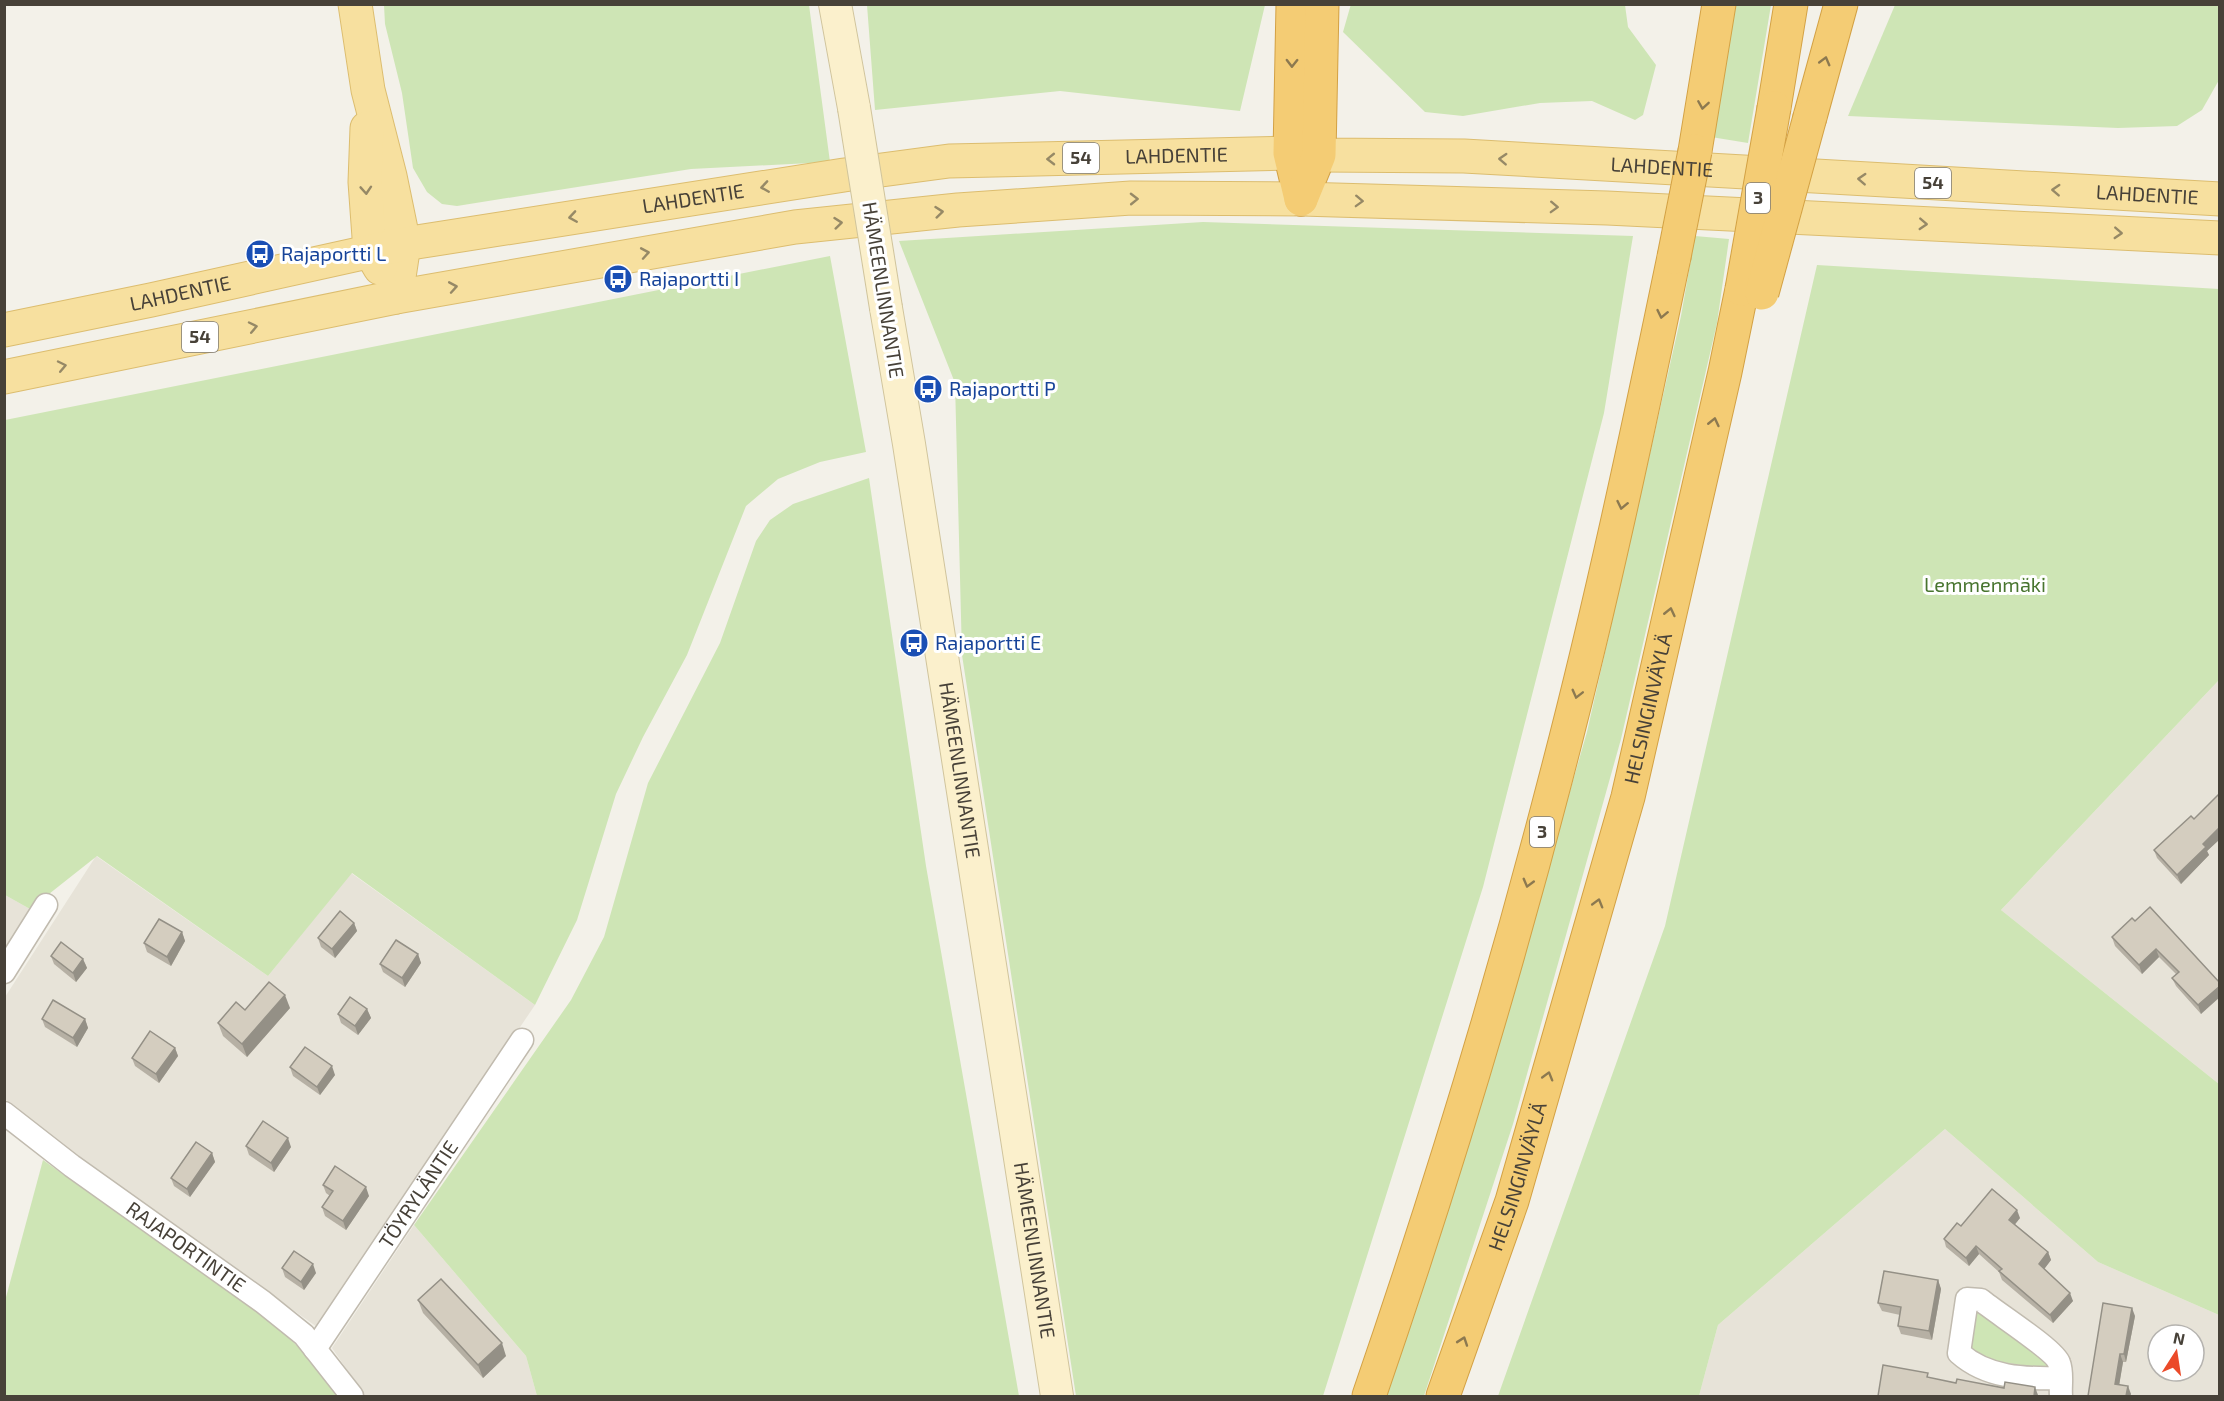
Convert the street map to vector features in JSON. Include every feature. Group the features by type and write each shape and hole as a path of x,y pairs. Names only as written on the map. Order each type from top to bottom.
{"highway":[{"path":"1293,4 1304,154"},
{"path":"1301,199 1304,154 1322,4"},
{"path":"1700,4 1710,59"},
{"name":"3","path":"1369,1396 1452,1141 1514,935 1557,776 1606,573 1674,257 1695,151 1719,4"},
{"name":"HELSINGINVÄYLÄ","path":"1443,1396 1512,1201 1628,797 1725,372 1752,291 1774,108 1791,4"},
{"path":"1752,291 1810,117 1841,4"}],"main road":[{"path":"355,4 368,90 390,176 404,244 396,297"},
{"name":"HÄMEENLINNANTIE","path":"836,4 911,453 1057,1396"},
{"path":"368,90 365,182 370,251 396,297"},
{"name":"LAHDENTIE","path":"4,330 404,244 844,175 949,161 1304,154 1464,156 2220,199"},
{"name":"LAHDENTIE","path":"4,378 396,297 795,227 958,210 1131,198 1301,199 1607,208 2220,238"}],"street":[{"path":"4,972 46,905"},
{"name":"TÖYRYLÄNTIE","path":"315,1349 522,1040"},
{"name":"RAJAPORTINTIE","path":"4,1113 72,1166 262,1302 304,1335 352,1396"},
{"path":"1967,1299 1981,1300 2049,1351 2059,1361 2061,1387 2041,1378 1990,1373 1971,1364 1959,1353 1967,1299"}],"shaded area":[{"path":"2219,680 2219,1084 2001,910"},
{"path":"96,856 268,976 351,873 535,1005 317,1327 54,1140 5,1099 5,997"},
{"path":"5,895 30,909 5,950"},
{"path":"1945,1129 2098,1262 2219,1315 2219,1396 1699,1396 1718,1325"},
{"path":"414,1225 526,1356 537,1396 365,1396 332,1348"}],"green space":[{"path":"867,4 1265,5 1240,111 1060,91 875,110"},
{"path":"1351,4 1625,5 1628,27 1656,65 1643,115 1635,120 1592,101 1540,103 1463,116 1425,112 1343,32"},
{"path":"384,5 809,5 830,162 691,169 457,206 442,204 427,192 413,168 402,93 385,24"},
{"path":"1732,5 1771,5 1748,143 1711,137"},
{"path":"1895,5 2219,5 2219,80 2202,110 2177,126 2118,128 1848,116"},
{"path":"1203,222 1633,236 1604,413 1483,887 1323,1396 1076,1396 962,655 955,383 899,241"},
{"path":"1695,236 1729,239 1717,323 1621,739 1513,1124 1424,1396 1386,1396 1477,1114 1587,732 1681,316"},
{"path":"830,256 866,452 820,462 778,479 746,506 687,655 643,737 616,794 577,920 535,1005 352,873 268,976 97,856 30,909 5,895 5,420"},
{"name":"Lemmenmäki","path":"1817,265 2219,289 2219,680 2001,910 2219,1084 2219,1315 2098,1262 1945,1129 1718,1325 1699,1396 1498,1396 1665,926"},
{"path":"869,478 926,866 1019,1396 537,1396 526,1356 414,1225 571,1000 604,937 648,783 720,643 756,541 770,520 793,504"},
{"path":"43,1160 281,1329 318,1368 340,1396 5,1396 5,1301"},
{"path":"1980,1309 2050,1362 2048,1369 2041,1373 2028,1366 1970,1357 1974,1313"}],"building":[{"path":"2220,793 2220,827 2203,844 2206,847 2177,875 2154,850 2191,816 2194,819"},
{"path":"2150,907 2220,983 2220,986 2198,1005 2172,978 2179,972 2156,949 2139,965 2112,937 2132,918 2135,921"},
{"path":"340,911 354,923 332,949 318,938"},
{"path":"159,919 182,932 167,957 144,943"},
{"path":"396,940 418,954 402,978 380,964"},
{"path":"61,942 83,959 73,973 51,956"},
{"path":"269,982 285,995 242,1044 218,1023 236,1002 245,1010"},
{"path":"350,997 367,1009 355,1026 338,1014"},
{"path":"53,1000 85,1019 73,1038 42,1019"},
{"path":"150,1031 175,1048 156,1074 132,1058"},
{"path":"305,1047 332,1066 317,1087 290,1067"},
{"path":"263,1121 288,1138 271,1163 246,1146"},
{"path":"196,1142 212,1153 187,1189 171,1178"},
{"path":"335,1166 366,1187 343,1221 322,1207 333,1191 323,1185"},
{"path":"1992,1189 2017,1210 2009,1220 2048,1252 2039,1264 2070,1293 2050,1315 1999,1271 2002,1269 1976,1246 1966,1258 1944,1239 1957,1223 1961,1226"},
{"path":"294,1251 313,1264 301,1282 282,1268"},
{"path":"1884,1271 1938,1280 1929,1331 1898,1326 1901,1307 1878,1303"},
{"path":"441,1279 502,1343 478,1365 418,1300"},
{"path":"2103,1303 2132,1308 2124,1354 2120,1354 2115,1384 2128,1386 2126,1396 2088,1396"},
{"path":"1883,1365 1928,1373 1927,1377 1956,1383 1957,1379 2004,1388 2005,1382 2035,1387 2034,1396 1878,1396"}],"place":[{"name":"Rajaportti L","path":"260,254"},
{"name":"Rajaportti I","path":"618,279"},
{"name":"Rajaportti P","path":"928,389"},
{"name":"Rajaportti E","path":"914,643"}]}
